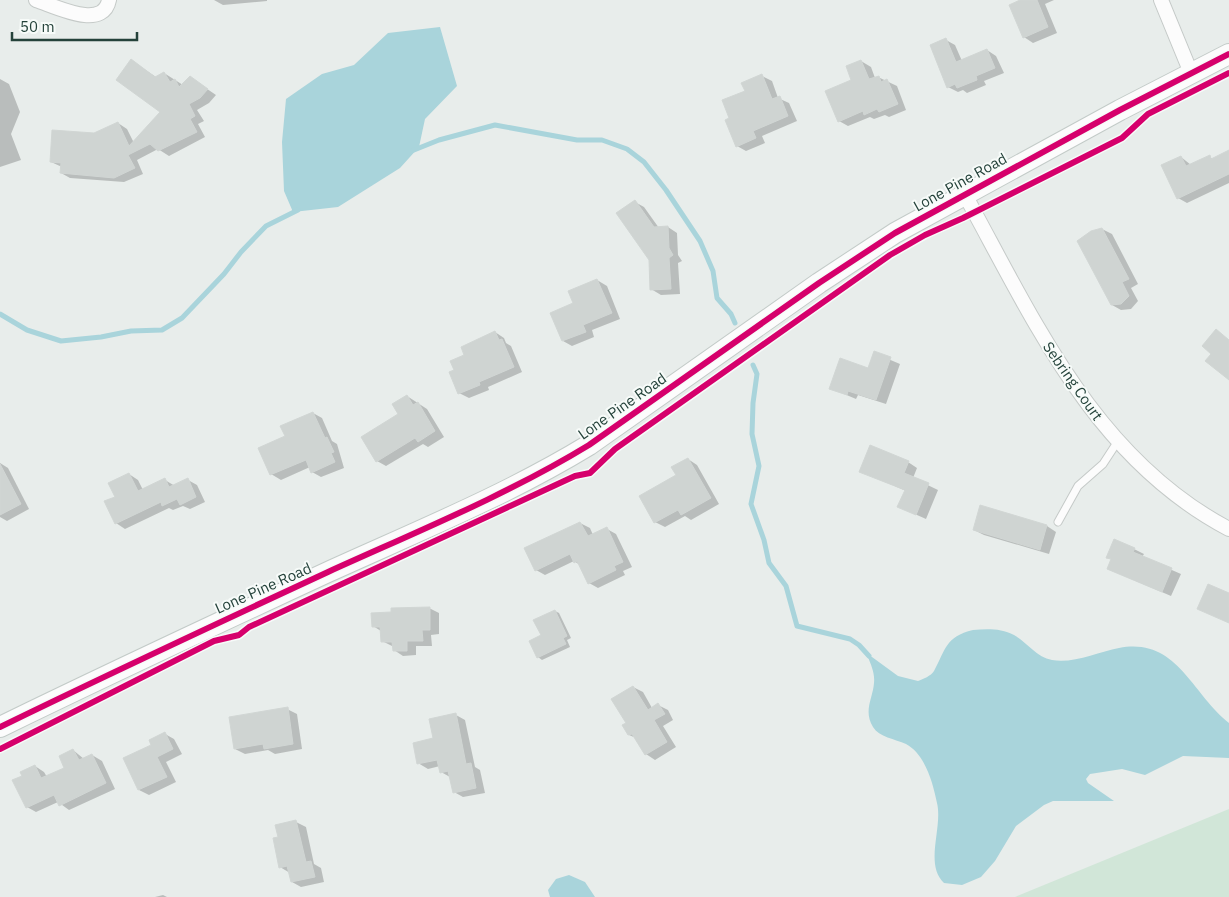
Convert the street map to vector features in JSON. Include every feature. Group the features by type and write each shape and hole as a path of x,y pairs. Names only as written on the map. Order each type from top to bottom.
{"street":[{"path":"36,0 83,15 98,16 106,10 109,0"},
{"path":"1161,0 1191,73"},
{"name":"Lone Pine Road","path":"0,727 236,614 480,503 551,468 605,434 860,255 964,193 1229,54"},
{"name":"Sebring Court","path":"964,193 1054,357 1096,417 1146,469 1178,496 1229,529"}],"lane":[{"path":"1058,522 1078,486 1103,464 1118,441"}],"green space":[{"path":"1229,809 1229,897 1015,897"}],"water":[{"path":"440,27 457,86 425,119 419,147 400,168 338,207 293,212 284,191 282,142 286,99 322,74 354,65 388,33"},
{"path":"973,630 1004,631 1019,638 1041,656 1060,661 1077,659 1119,648 1139,647 1155,651 1169,659 1182,670 1216,711 1229,723 1229,758 1183,756 1145,775 1122,769 1090,774 1086,779 1088,783 1114,801 1053,801 1044,805 1016,826 995,861 981,877 962,885 944,883 938,875 935,866 938,813 930,778 923,762 913,749 906,744 883,735 873,727 870,721 869,705 874,676 868,657 872,657 898,676 918,681 933,673 944,650 952,640"},
{"path":"569,875 585,882 595,897 550,897 548,890 556,879"}],"building":[{"path":"1020,0 1037,0 1048,27 1023,38 1009,5"},
{"path":"946,38 956,62 987,49 995,68 976,76 977,80 957,88 955,84 947,88 930,45"},
{"path":"131,59 155,77 164,72 170,82 175,79 179,87 190,76 208,89 200,98 189,104 195,116 190,119 197,132 158,151 150,144 128,155 135,168 114,178 60,173 61,163 50,162 52,130 94,133 118,122 129,146 160,112 116,80"},
{"path":"861,60 869,79 879,76 881,82 887,79 898,104 879,112 877,109 864,115 863,111 838,122 825,91 851,80 846,66"},
{"path":"762,74 772,99 780,96 788,116 753,131 756,138 736,147 725,120 729,118 722,100 745,91 741,83"},
{"path":"1229,150 1229,174 1177,199 1161,165 1181,156 1186,166 1210,155 1211,159"},
{"path":"635,200 654,227 668,226 669,248 673,255 669,258 671,289 650,290 649,260 616,213"},
{"path":"1102,228 1129,279 1122,282 1129,296 1121,304 1111,305 1077,241 1091,231"},
{"path":"597,279 612,313 583,325 586,332 562,341 550,313 573,303 568,291"},
{"path":"1216,329 1229,340 1229,380 1205,361 1211,354 1202,346"},
{"path":"495,331 499,340 502,339 514,367 479,382 480,385 458,394 449,372 454,370 450,361 464,355 461,347"},
{"path":"874,351 891,357 876,400 848,391 847,395 829,389 840,358 868,368"},
{"path":"407,395 413,405 418,402 435,431 418,442 415,438 376,462 361,437 398,414 392,404"},
{"path":"313,412 334,452 331,453 335,462 311,473 306,460 270,475 258,448 285,436 280,426"},
{"path":"870,445 909,461 904,473 929,483 916,515 897,507 905,490 859,472"},
{"path":"688,458 711,498 681,515 678,510 654,523 639,496 676,475 671,467"},
{"path":"0,464 21,504 0,515"},
{"path":"129,473 138,491 165,478 169,487 188,478 196,497 180,505 177,499 162,506 161,502 115,524 104,501 115,497 108,483"},
{"path":"980,505 1047,525 1040,550 973,530"},
{"path":"580,522 588,536 607,527 623,562 614,566 616,570 588,584 577,561 574,563 570,554 535,571 524,548"},
{"path":"1114,539 1135,548 1133,552 1172,568 1162,592 1107,569 1111,559 1106,558"},
{"path":"1208,584 1229,593 1229,623 1197,609"},
{"path":"430,607 430,630 422,630 423,641 407,641 407,651 393,651 392,642 381,642 380,627 372,627 371,613 391,612 391,608"},
{"path":"555,610 567,636 563,638 566,644 537,658 529,641 541,635 533,620"},
{"path":"633,686 648,710 658,703 665,714 654,720 667,742 645,755 632,734 628,735 622,725 626,723 611,699"},
{"path":"288,707 293,744 264,749 263,744 234,749 229,717"},
{"path":"456,713 466,764 471,763 476,788 453,793 448,771 440,773 437,760 417,764 413,743 433,738 429,719"},
{"path":"165,732 173,749 157,757 167,777 138,790 123,758 151,745 149,740"},
{"path":"73,749 79,760 92,754 106,783 59,806 54,795 26,808 12,780 22,776 20,772 35,765 41,778 64,768 59,756"},
{"path":"296,820 306,862 311,861 315,877 291,882 287,866 279,868 273,838 278,837 275,825"}],"waterway":[{"path":"414,150 439,140 495,125 577,140 602,140 627,149 644,162 666,190 700,241 713,271 717,298 731,314 735,323"},
{"path":"0,314 27,330 61,341 101,337 131,331 162,330 182,318 266,226 298,210"},
{"path":"753,365 757,374 753,403 752,434 759,466 751,504 764,540 769,563 786,586 797,626 850,639 859,645 869,656"}],"cycle path":[{"path":"0,727 246,610 494,497 558,463 589,445 819,283 895,233 1120,110 1229,54"},
{"path":"0,749 214,641 239,635 249,627 575,476 590,473 615,449 890,255 925,235 963,218 1122,138 1148,114 1229,73"}]}
